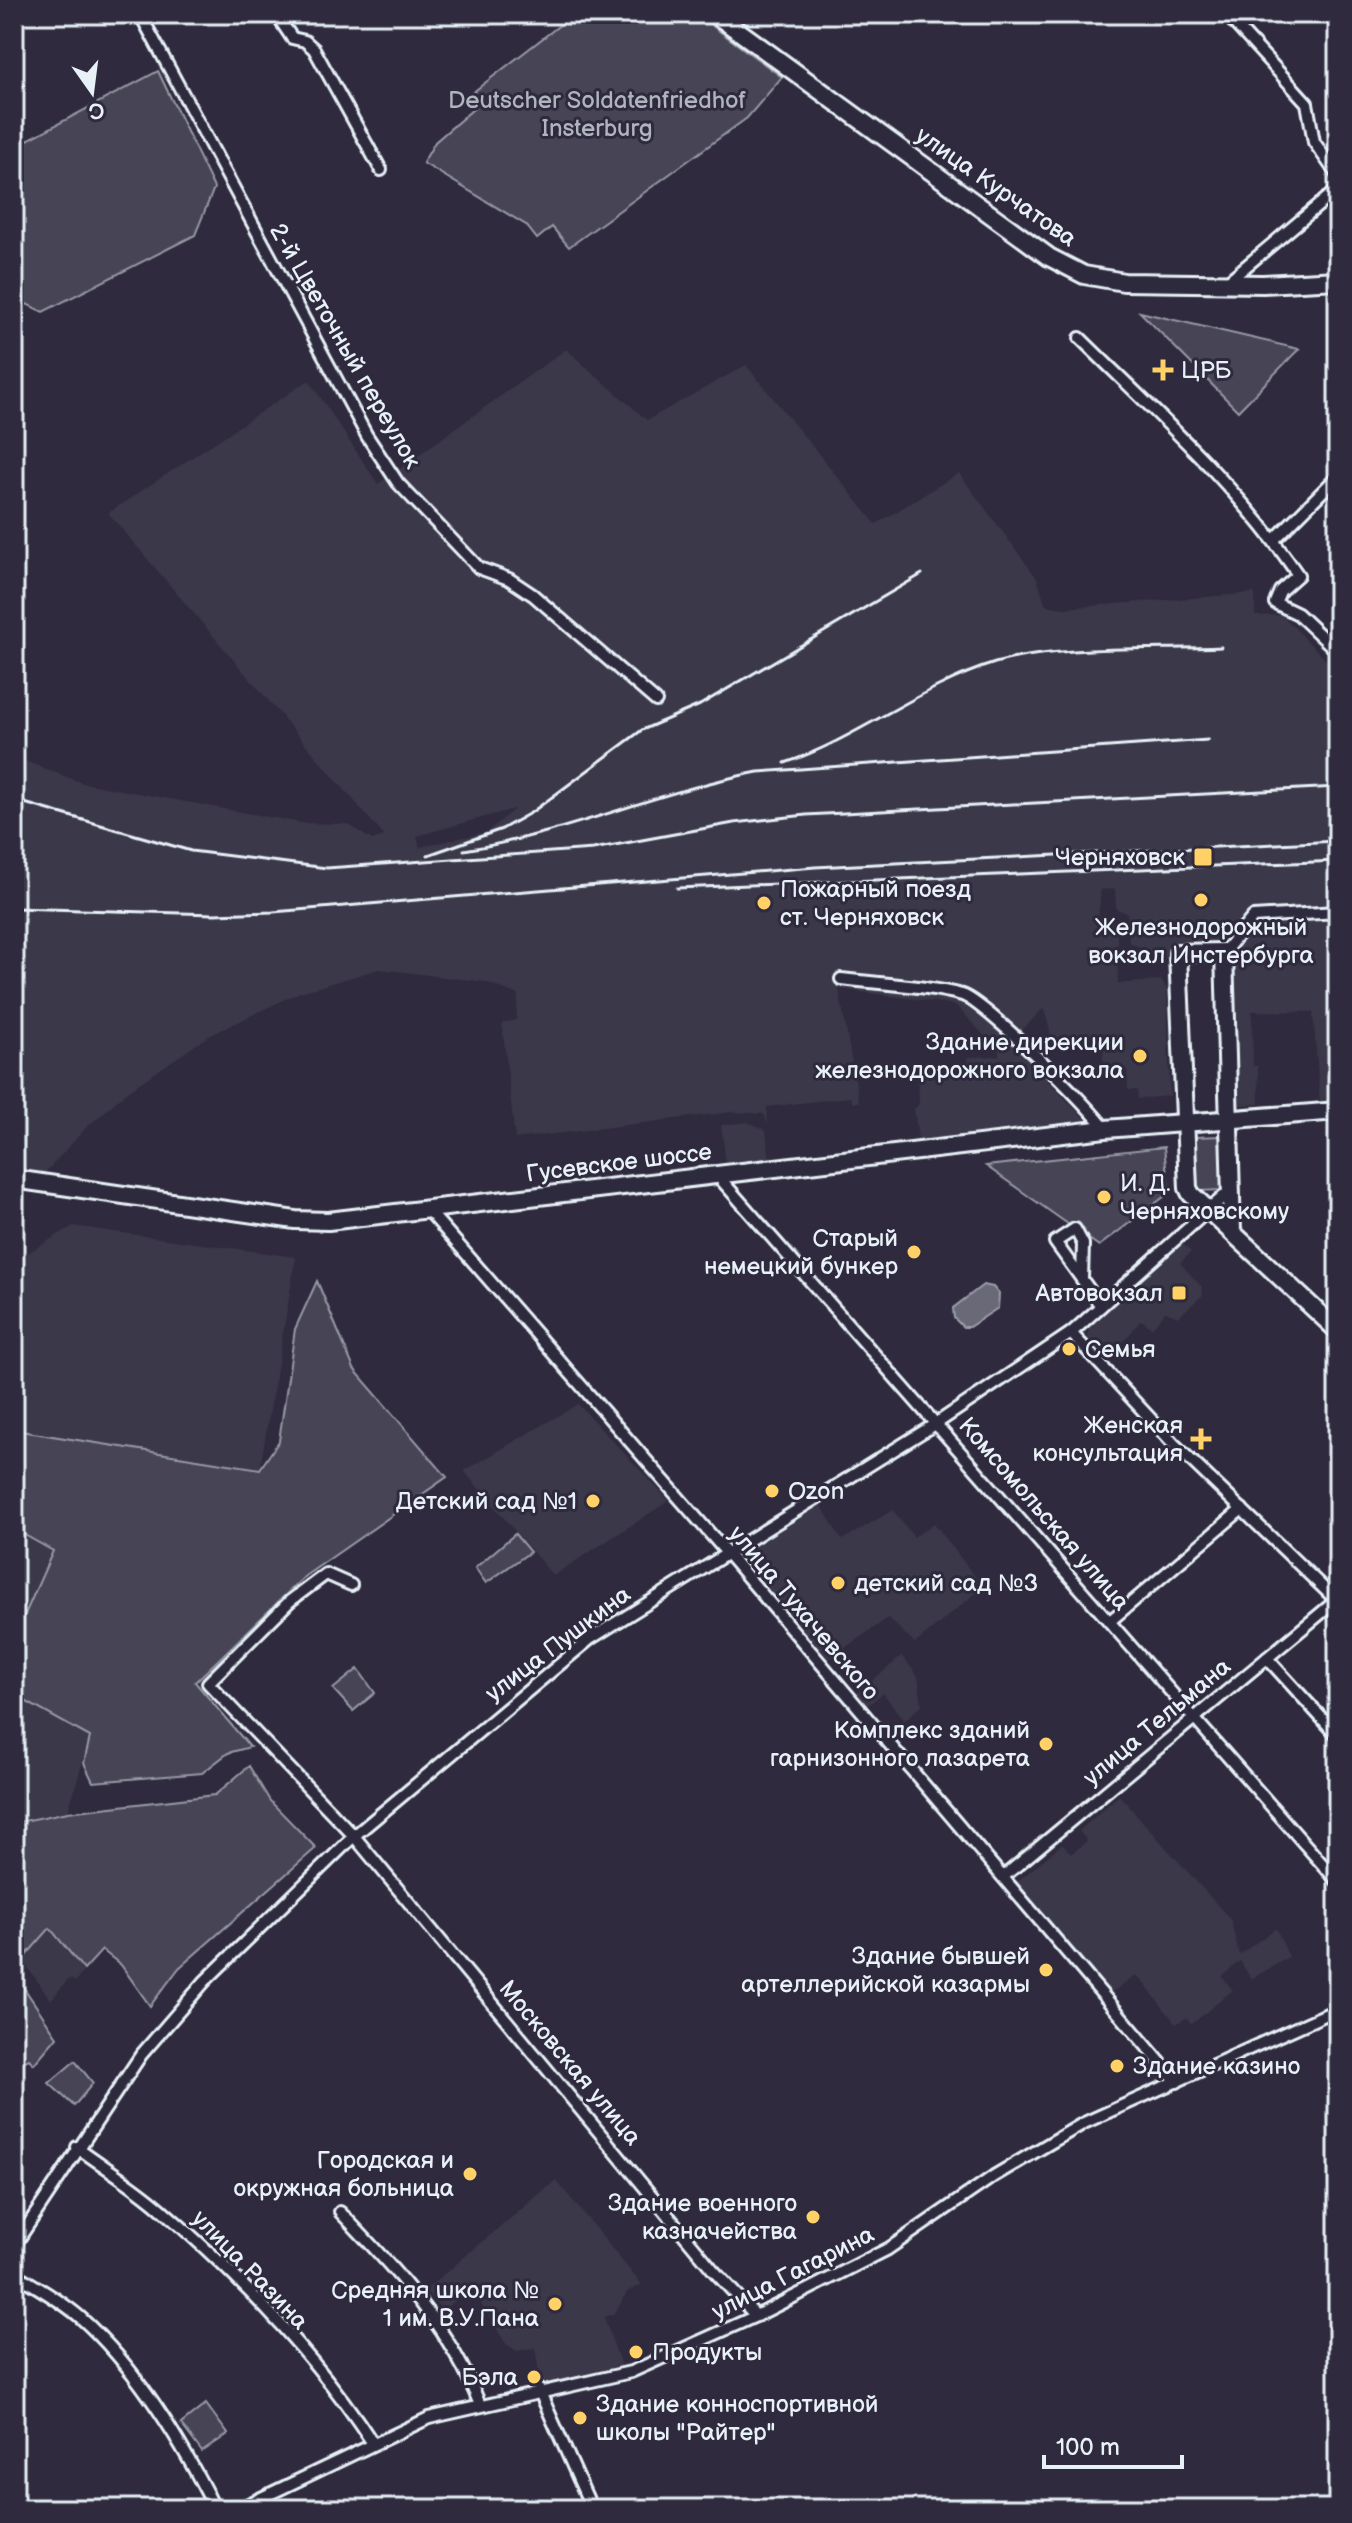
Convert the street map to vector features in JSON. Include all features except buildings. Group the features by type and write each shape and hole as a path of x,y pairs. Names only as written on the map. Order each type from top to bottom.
{"main road":[{"name":"улица Курчатова","path":"715,14 1049,257 1084,275 1124,282 1338,280"},
{"path":"1232,1231 1224,952 1178,953 1186,1182 1191,1194 1338,1331"},
{"name":"Гусевское шоссе","path":"14,1179 295,1220 328,1221 1105,1129 1338,1111"}],"street":[{"name":"2-й Цветочный переулок","path":"140,14 367,436 398,483 479,568 509,579 533,595 656,701"},
{"path":"276,14 292,38 305,41 314,49 381,170"},
{"path":"1226,14 1307,103 1314,142 1338,176"},
{"path":"1226,283 1338,189"},
{"path":"1080,338 1209,465 1274,540 1298,575 1280,591 1275,603 1298,614 1338,652"},
{"path":"1274,540 1338,476"},
{"path":"1224,952 1253,917 1338,912"},
{"path":"841,979 966,996 1038,1057 1094,1112 1105,1129"},
{"name":"Комсомольская улица","path":"717,1175 1336,1876"},
{"name":"улица Пушкина","path":"14,2246 141,2055 205,1981 354,1836 590,1639 937,1423 1071,1333 1231,1190"},
{"name":"улица Тухачевского","path":"428,1210 727,1553 1177,2082"},
{"path":"1082,1279 1101,1306"},
{"path":"1071,1333 1173,1443 1337,1600"},
{"path":"1110,1621 1242,1509"},
{"name":"Московская улица","path":"351,1585 326,1574 290,1601 208,1683 354,1836 756,2316"},
{"name":"улица Тельмана","path":"1003,1877 1337,1600"},
{"path":"1267,1658 1338,1736"},
{"name":"улица Гагарина","path":"238,2509 372,2442 429,2418 539,2390 631,2372 756,2316 888,2249 994,2176 1084,2123 1338,2009"},
{"name":"улица Разина","path":"77,2147 158,2206 205,2248 349,2406 372,2442"},
{"path":"340,2212 400,2275 432,2316 468,2373 480,2405"},
{"path":"14,2273 78,2316 117,2353 140,2383 215,2509"},
{"path":"539,2390 592,2509"}],"shaded area":[{"path":"566,349 647,420 746,365 876,524 959,473 1037,578 1046,605 1064,608 1255,593 1255,616 1282,615 1338,672 1338,1103 1320,1104 1313,1012 1252,1011 1253,1066 1258,1066 1259,1104 1237,1105 1225,955 1161,958 1129,942 1127,913 1116,909 1115,889 1101,890 1098,921 1117,921 1118,984 1161,980 1167,989 1170,1096 1138,1099 1137,1090 1128,1090 1127,1069 1103,1069 1103,1046 1053,1044 1044,1008 1010,1042 1086,1120 918,1140 914,1109 919,1104 917,1077 937,1069 968,1065 968,1057 999,1056 999,1051 957,1007 839,989 859,1102 852,1103 851,1097 767,1107 768,1126 764,1114 732,1112 515,1139 502,1023 516,1020 518,995 485,982 379,969 298,993 209,1036 128,1091 86,1128 41,1177 14,1172 14,757 83,783 302,823 348,824 372,840 384,836 108,513 309,380 378,484","holes":["514,809 487,832 420,847 417,836"]},
{"path":"748,1122 766,1130 770,1159 726,1164 721,1125"},
{"path":"73,1226 296,1257 260,1469 14,1430 14,1261"},
{"path":"1182,1243 1191,1252 1180,1263 1202,1287 1203,1295 1178,1317 1165,1312 1152,1328 1141,1320 1107,1362 1088,1339 1089,1328"},
{"path":"578,1404 669,1501 553,1576 464,1471"},
{"path":"821,1505 842,1540 893,1510 914,1537 934,1523 983,1587 915,1644 888,1618 829,1659 740,1555"},
{"path":"14,1529 53,1551 14,1639"},
{"path":"902,1656 918,1676 922,1705 904,1721 883,1693 867,1706 857,1693"},
{"path":"14,1695 90,1737 68,1812 14,1823"},
{"path":"1119,1795 1231,1920 1239,1955 1276,1928 1289,1957 1251,1979 1240,1961 1222,1977 1233,1990 1192,2024 1186,2018 1176,2024 1137,1975 1111,1993 1017,1882 1062,1844 1071,1854 1087,1841 1079,1831"},
{"path":"50,1927 84,1970 76,1982 69,1979 51,2000 22,1960"},
{"path":"556,2180 642,2285 628,2291 615,2313 604,2317 621,2365 541,2385 535,2348 517,2351 506,2344 472,2290 442,2310 425,2290"}],"green space":[{"name":"Deutscher Soldatenfriedhof Insterburg","path":"574,14 696,14 782,77 747,118 569,247 552,227 537,239 526,225 423,163 435,142 480,103 472,93"},
{"path":"158,71 214,188 195,235 43,312 14,298 14,147"},
{"path":"1140,312 1299,349 1238,411"},
{"path":"1222,1136 1224,1190 1196,1191 1194,1137"},
{"path":"1164,1147 1169,1193 1099,1246 986,1166"},
{"path":"317,1281 354,1369 447,1477 305,1576 195,1682 250,1747 228,1753 202,1773 93,1782 84,1763 90,1737 14,1695 14,1639 53,1551 14,1529 14,1430 260,1469 279,1441 295,1329"},
{"path":"515,1534 530,1552 486,1583 475,1568"},
{"path":"358,1669 375,1693 353,1711 333,1689"},
{"path":"249,1766 270,1801 316,1848 179,1968 150,2006 121,1965 102,1950 84,1970 50,1928 22,1960 14,1948 14,1823 68,1812 215,1795"},
{"path":"18,1979 57,2037 34,2064 29,2059 19,2064 14,2058 14,1983"},
{"path":"75,2061 93,2083 74,2106 49,2083"},
{"path":"206,2404 228,2434 202,2452 181,2424"}],"water":[{"path":"983,1285 993,1287 999,1294 998,1308 969,1327 963,1327 954,1318 953,1308"}],"railway":[{"path":"428,855 502,829 532,812 642,730 700,705 922,574"},
{"path":"785,763 838,740 941,685 995,663 1046,653 1221,647"},
{"path":"464,850 538,834 684,790 758,772 1208,740"},
{"path":"14,800 191,851 327,868 593,849 734,823 806,815 1338,787"},
{"path":"14,908 214,914 273,912 815,867 1338,841"},
{"path":"677,888 1338,861"}],"place":[{"name":"ЦРБ","path":"1163,370"},
{"name":"Черняховск","path":"1203,857"},
{"name":"Железнодорожный вокзал Инстербурга","path":"1201,900"},
{"name":"Пожарный поезд ст. Черняховск","path":"764,903"},
{"name":"Здание дирекции железнодорожного вокзала","path":"1140,1056"},
{"name":"И. Д. Черняховскому","path":"1104,1197"},
{"name":"Старый немецкий бункер","path":"914,1252"},
{"name":"Автовокзал","path":"1179,1293"},
{"name":"Семья","path":"1069,1349"},
{"name":"Женская консультация","path":"1201,1439"},
{"name":"Ozon","path":"772,1491"},
{"name":"Детский сад №1","path":"593,1501"},
{"name":"детский сад №3","path":"838,1583"},
{"name":"Комплекс зданий гарнизонного лазарета","path":"1046,1744"},
{"name":"Здание бывшей артеллерийской казармы","path":"1046,1970"},
{"name":"Здание казино","path":"1117,2066"},
{"name":"Городская и окружная больница","path":"470,2174"},
{"name":"Здание военного казначейства","path":"813,2217"},
{"name":"Средняя школа № 1 им. В.У.Пана","path":"555,2304"},
{"name":"Продукты","path":"636,2352"},
{"name":"Бэла","path":"534,2377"},
{"name":"Здание конноспортивной школы \"Райтер\"","path":"580,2418"}]}
